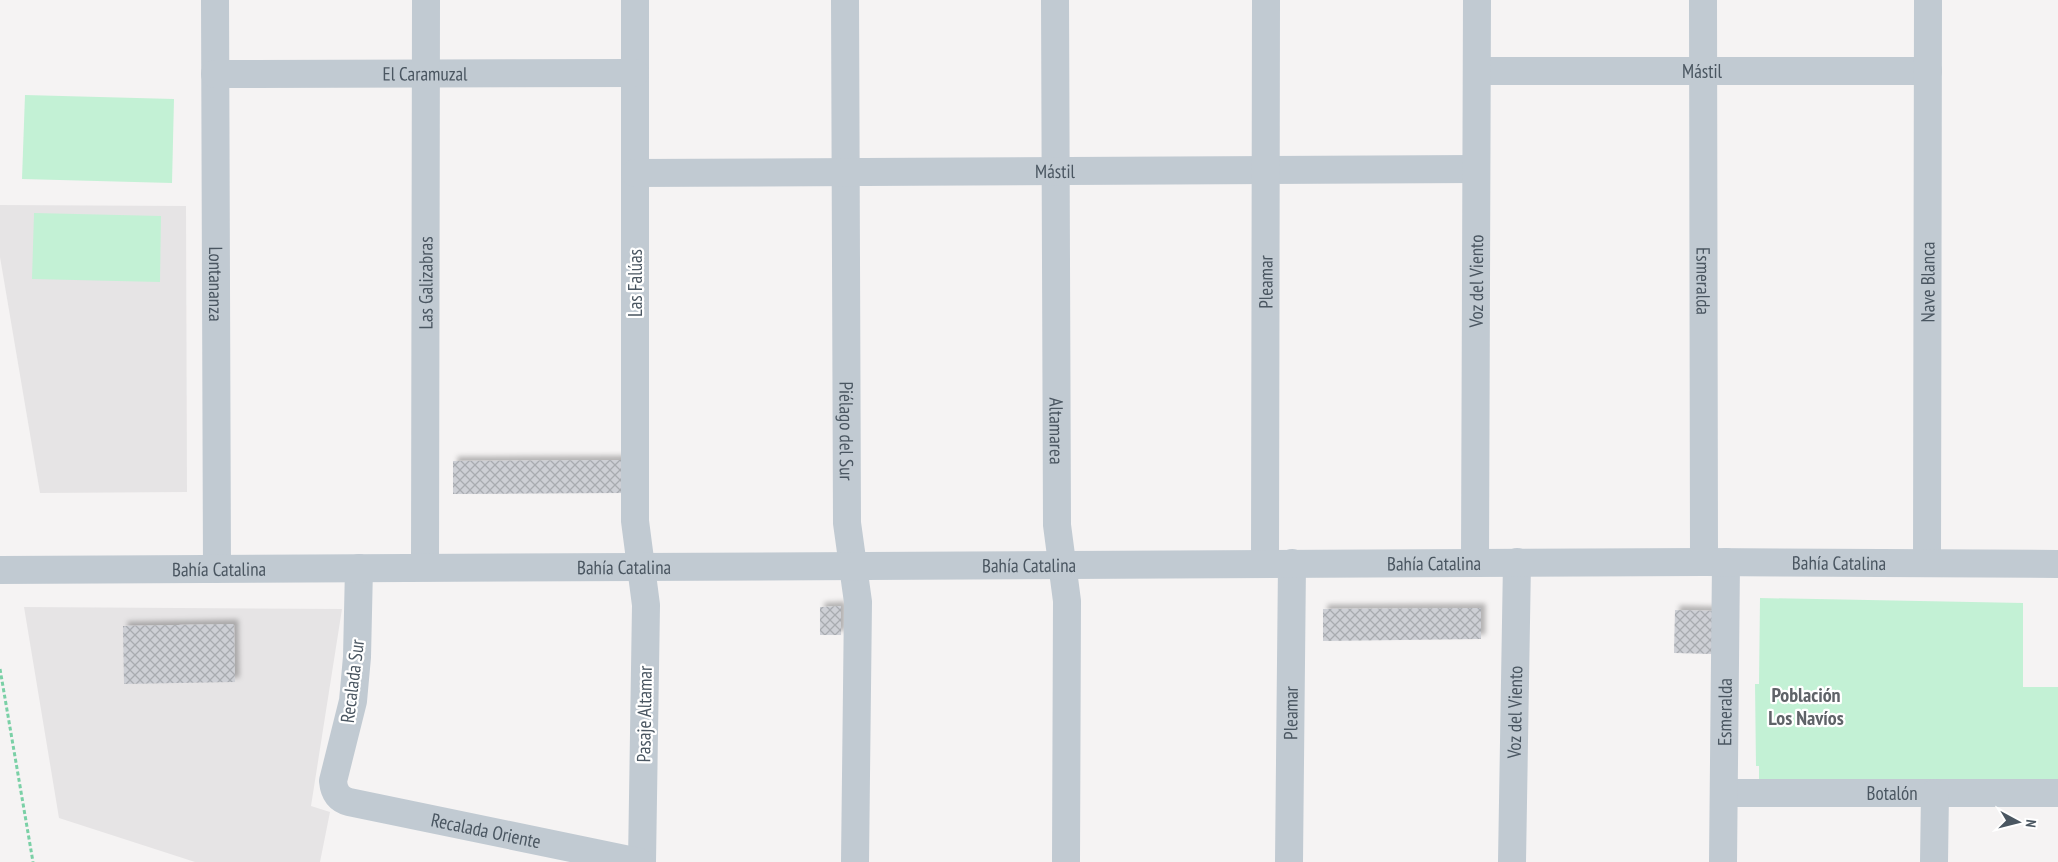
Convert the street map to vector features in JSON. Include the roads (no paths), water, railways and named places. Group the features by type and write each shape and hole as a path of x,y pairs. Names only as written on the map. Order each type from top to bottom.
{"street":[{"name":"Lontananza","path":"215,0 217,568"},
{"name":"Las Galizabras","path":"426,0 426,567"},
{"name":"Las Falúas","path":"635,0 635,521 640,566"},
{"name":"Piélago del Sur","path":"845,0 847,523 858,602 855,862"},
{"name":"Altamarea","path":"1055,0 1056,525 1066,601 1066,862"},
{"name":"Pleamar","path":"1265,563 1266,0"},
{"name":"Voz del Viento","path":"1475,562 1477,0"},
{"name":"Esmeralda","path":"1704,0 1715,562 1724,793 1723,862"},
{"name":"Nave Blanca","path":"1927,563 1928,0"},
{"name":"Mástil","path":"1477,71 1928,70"},
{"name":"El Caramuzal","path":"215,74 635,73"},
{"name":"Mástil","path":"635,172 1476,169"},
{"name":"Bahía Catalina","path":"0,570 1475,562 2058,564"},
{"name":"Voz del Viento","path":"1512,862 1517,562"},
{"name":"Pleamar","path":"1289,862 1292,563"},
{"name":"Pasaje Altamar","path":"640,566 646,605 641,862"},
{"name":"Recalada Sur","path":"335,793 333,781 348,725 355,679 359,568"},
{"name":"Recalada Oriente","path":"335,793 349,802 641,862"},
{"name":"Botalón","path":"1724,793 2058,793"},
{"path":"1934,862 1935,793"}],"district":[{"name":"Población Los Navíos","path":"1806,706"}]}
